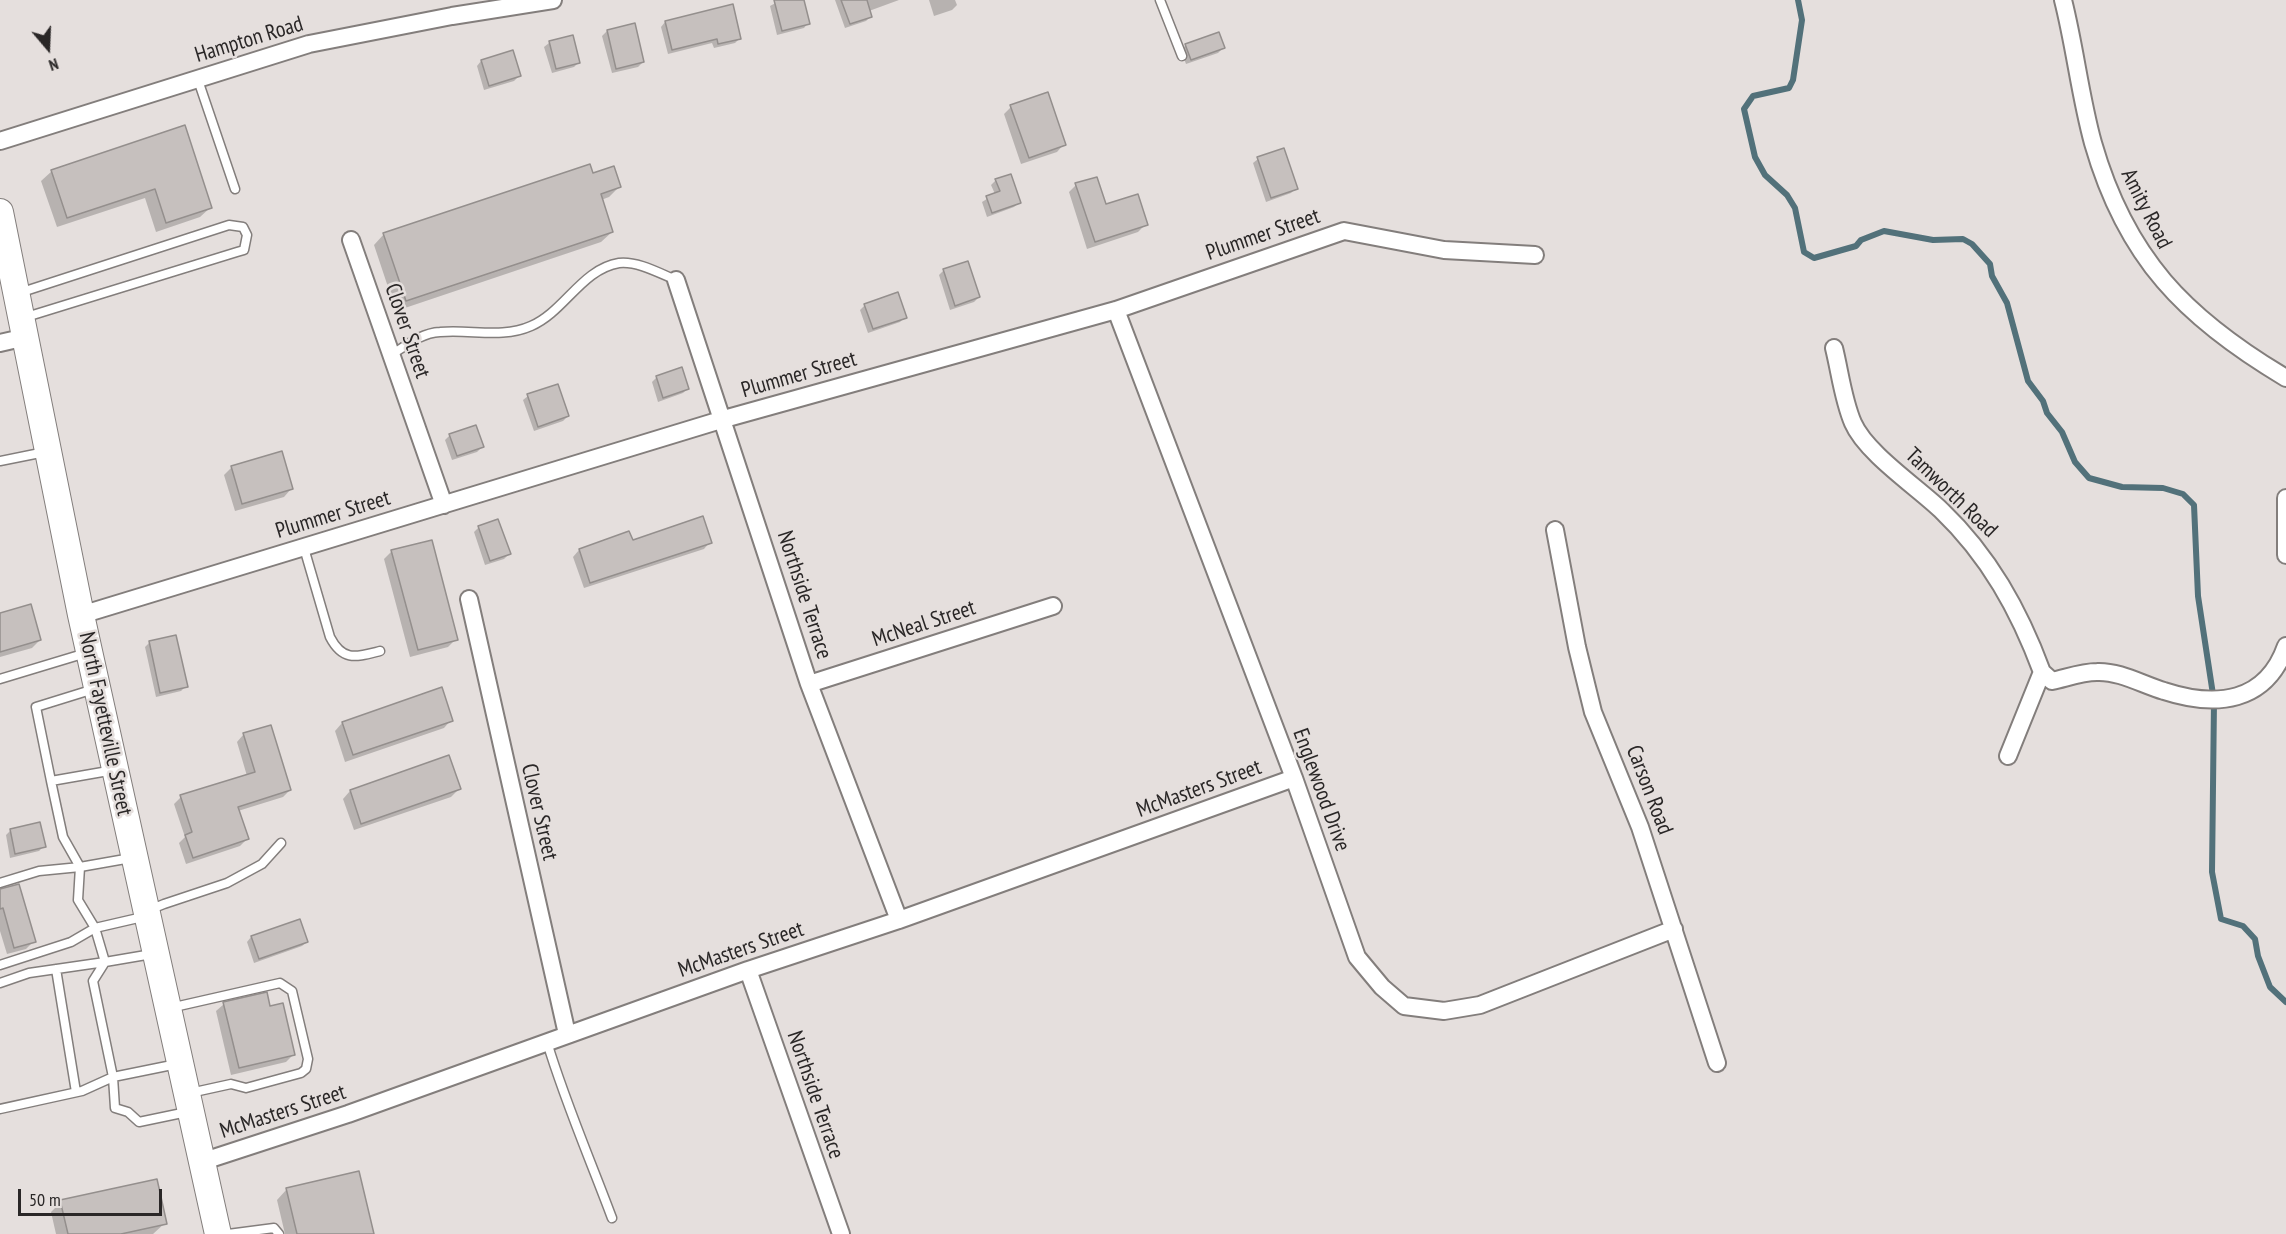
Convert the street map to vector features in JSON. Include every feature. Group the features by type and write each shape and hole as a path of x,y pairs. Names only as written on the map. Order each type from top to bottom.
{"main road":[{"name":"North Fayetteville Street","path":"0,212 81,615 218,1234"}],"street":[{"name":"Hampton Road","path":"0,141 309,44 452,16 553,0"},
{"name":"Amity Road","path":"2063,0 2092,140 2102,173 2140,252 2161,281 2185,306 2225,340 2286,378"},
{"name":"Plummer Street","path":"81,615 724,419 1116,310 1344,231 1444,250 1535,255"},
{"name":"Clover Street","path":"351,240 444,505"},
{"name":"Northside Terrace","path":"676,280 724,419 809,684 899,920"},
{"name":"Englewood Drive","path":"1116,310 1294,778 1357,957 1382,987 1404,1006 1444,1011 1480,1005 1674,929"},
{"path":"0,344 22,317"},
{"name":"Tamworth Road","path":"1834,348 1853,425 1888,464 1941,510 1988,562 2006,591 2042,672"},
{"path":"2286,498 2286,555"},
{"name":"Carson Road","path":"1555,530 1577,647 1593,712 1640,827 1717,1063"},
{"name":"Clover Street","path":"469,599 567,1034"},
{"name":"McNeal Street","path":"809,684 1053,606"},
{"path":"2008,756 2042,672 2052,681 2097,672 2114,674 2166,692 2215,700 2233,698 2264,682 2276,670 2286,646"},
{"name":"McMasters Street","path":"201,1162 359,1110 567,1034 899,920 1294,778"},
{"name":"Northside Terrace","path":"748,970 841,1234"}],"lane":[{"path":"1160,0 1182,56"},
{"path":"198,80 235,189"},
{"path":"229,225 243,227 247,235 244,250 22,317 229,225"},
{"path":"391,354 419,336 440,332 512,332 532,326 549,315 602,269 620,263 638,265 676,280"},
{"path":"0,461 49,451"},
{"path":"303,548 336,650 345,655 358,656 380,651"},
{"path":"0,679 89,652"},
{"path":"97,688 36,707 63,837 80,867 78,900 95,928 105,962 93,981 113,1077 116,1108 128,1112 140,1122 231,1084 246,1088 301,1073 306,1069 308,1059 292,991 288,986 280,983 168,1008"},
{"path":"51,782 115,770"},
{"path":"0,965 71,942 95,928 147,916 154,908 227,883 262,864 281,843"},
{"path":"0,883 39,871 134,858"},
{"path":"0,983 28,973 156,954"},
{"path":"56,969 76,1092"},
{"path":"547,1042 567,1108 585,1144 612,1218"},
{"path":"0,1108 76,1092 113,1077 180,1064"},
{"path":"228,1234 267,1227 274,1228 279,1234"}],"building":[{"path":"774,0 804,0 810,24 782,31"},
{"path":"841,0 867,0 872,17 850,24"},
{"path":"733,4 741,39 718,44 717,39 672,50 665,21"},
{"path":"635,23 644,62 616,69 607,30"},
{"path":"1219,32 1225,48 1191,60 1185,44"},
{"path":"573,35 580,63 556,69 549,41"},
{"path":"513,50 521,76 489,86 481,60"},
{"path":"1048,92 1066,145 1029,158 1010,105"},
{"path":"185,125 212,208 166,223 155,189 67,218 51,170"},
{"path":"1284,148 1298,189 1271,198 1257,157"},
{"path":"590,164 593,173 614,166 621,187 601,194 613,232 406,301 383,233"},
{"path":"1011,174 1021,203 992,213 986,196 1000,191 995,179"},
{"path":"1097,177 1106,204 1138,194 1148,225 1095,242 1075,183"},
{"path":"968,261 980,297 955,306 943,269"},
{"path":"898,292 907,318 873,329 864,304"},
{"path":"682,367 689,389 663,398 656,376"},
{"path":"558,384 569,416 538,427 527,394"},
{"path":"476,425 484,447 457,456 449,434"},
{"path":"282,451 293,489 242,504 231,466"},
{"path":"703,516 712,543 590,583 579,549 629,531 633,540"},
{"path":"498,519 511,554 490,561 478,526"},
{"path":"432,540 458,640 418,650 391,550"},
{"path":"31,604 41,640 0,652 0,613"},
{"path":"176,635 188,687 160,693 149,641"},
{"path":"442,687 453,721 353,755 342,722"},
{"path":"271,725 291,790 238,807 249,839 193,858 185,835 192,832 180,795 255,772 243,733"},
{"path":"449,755 461,789 361,824 350,790"},
{"path":"40,822 46,847 15,854 10,829"},
{"path":"19,884 36,942 14,948 3,908 0,909 0,889"},
{"path":"300,919 308,942 259,959 251,936"},
{"path":"267,992 270,1006 283,1003 295,1055 239,1068 223,1002"},
{"path":"359,1171 374,1234 297,1234 286,1188"},
{"path":"157,1179 167,1224 121,1234 68,1234 60,1200"}],"waterway":[{"path":"1798,0 1802,20 1793,80 1789,88 1753,96 1744,109 1755,157 1765,175 1787,195 1795,208 1804,252 1814,258 1856,246 1861,240 1884,231 1933,240 1963,239 1972,244 1990,264 1992,276 2007,303 2028,381 2043,401 2047,413 2062,432 2075,462 2089,478 2122,487 2163,488 2183,494 2194,505 2198,596 2214,701 2212,872 2221,919 2243,926 2255,939 2258,956 2270,987 2286,1002"}]}
